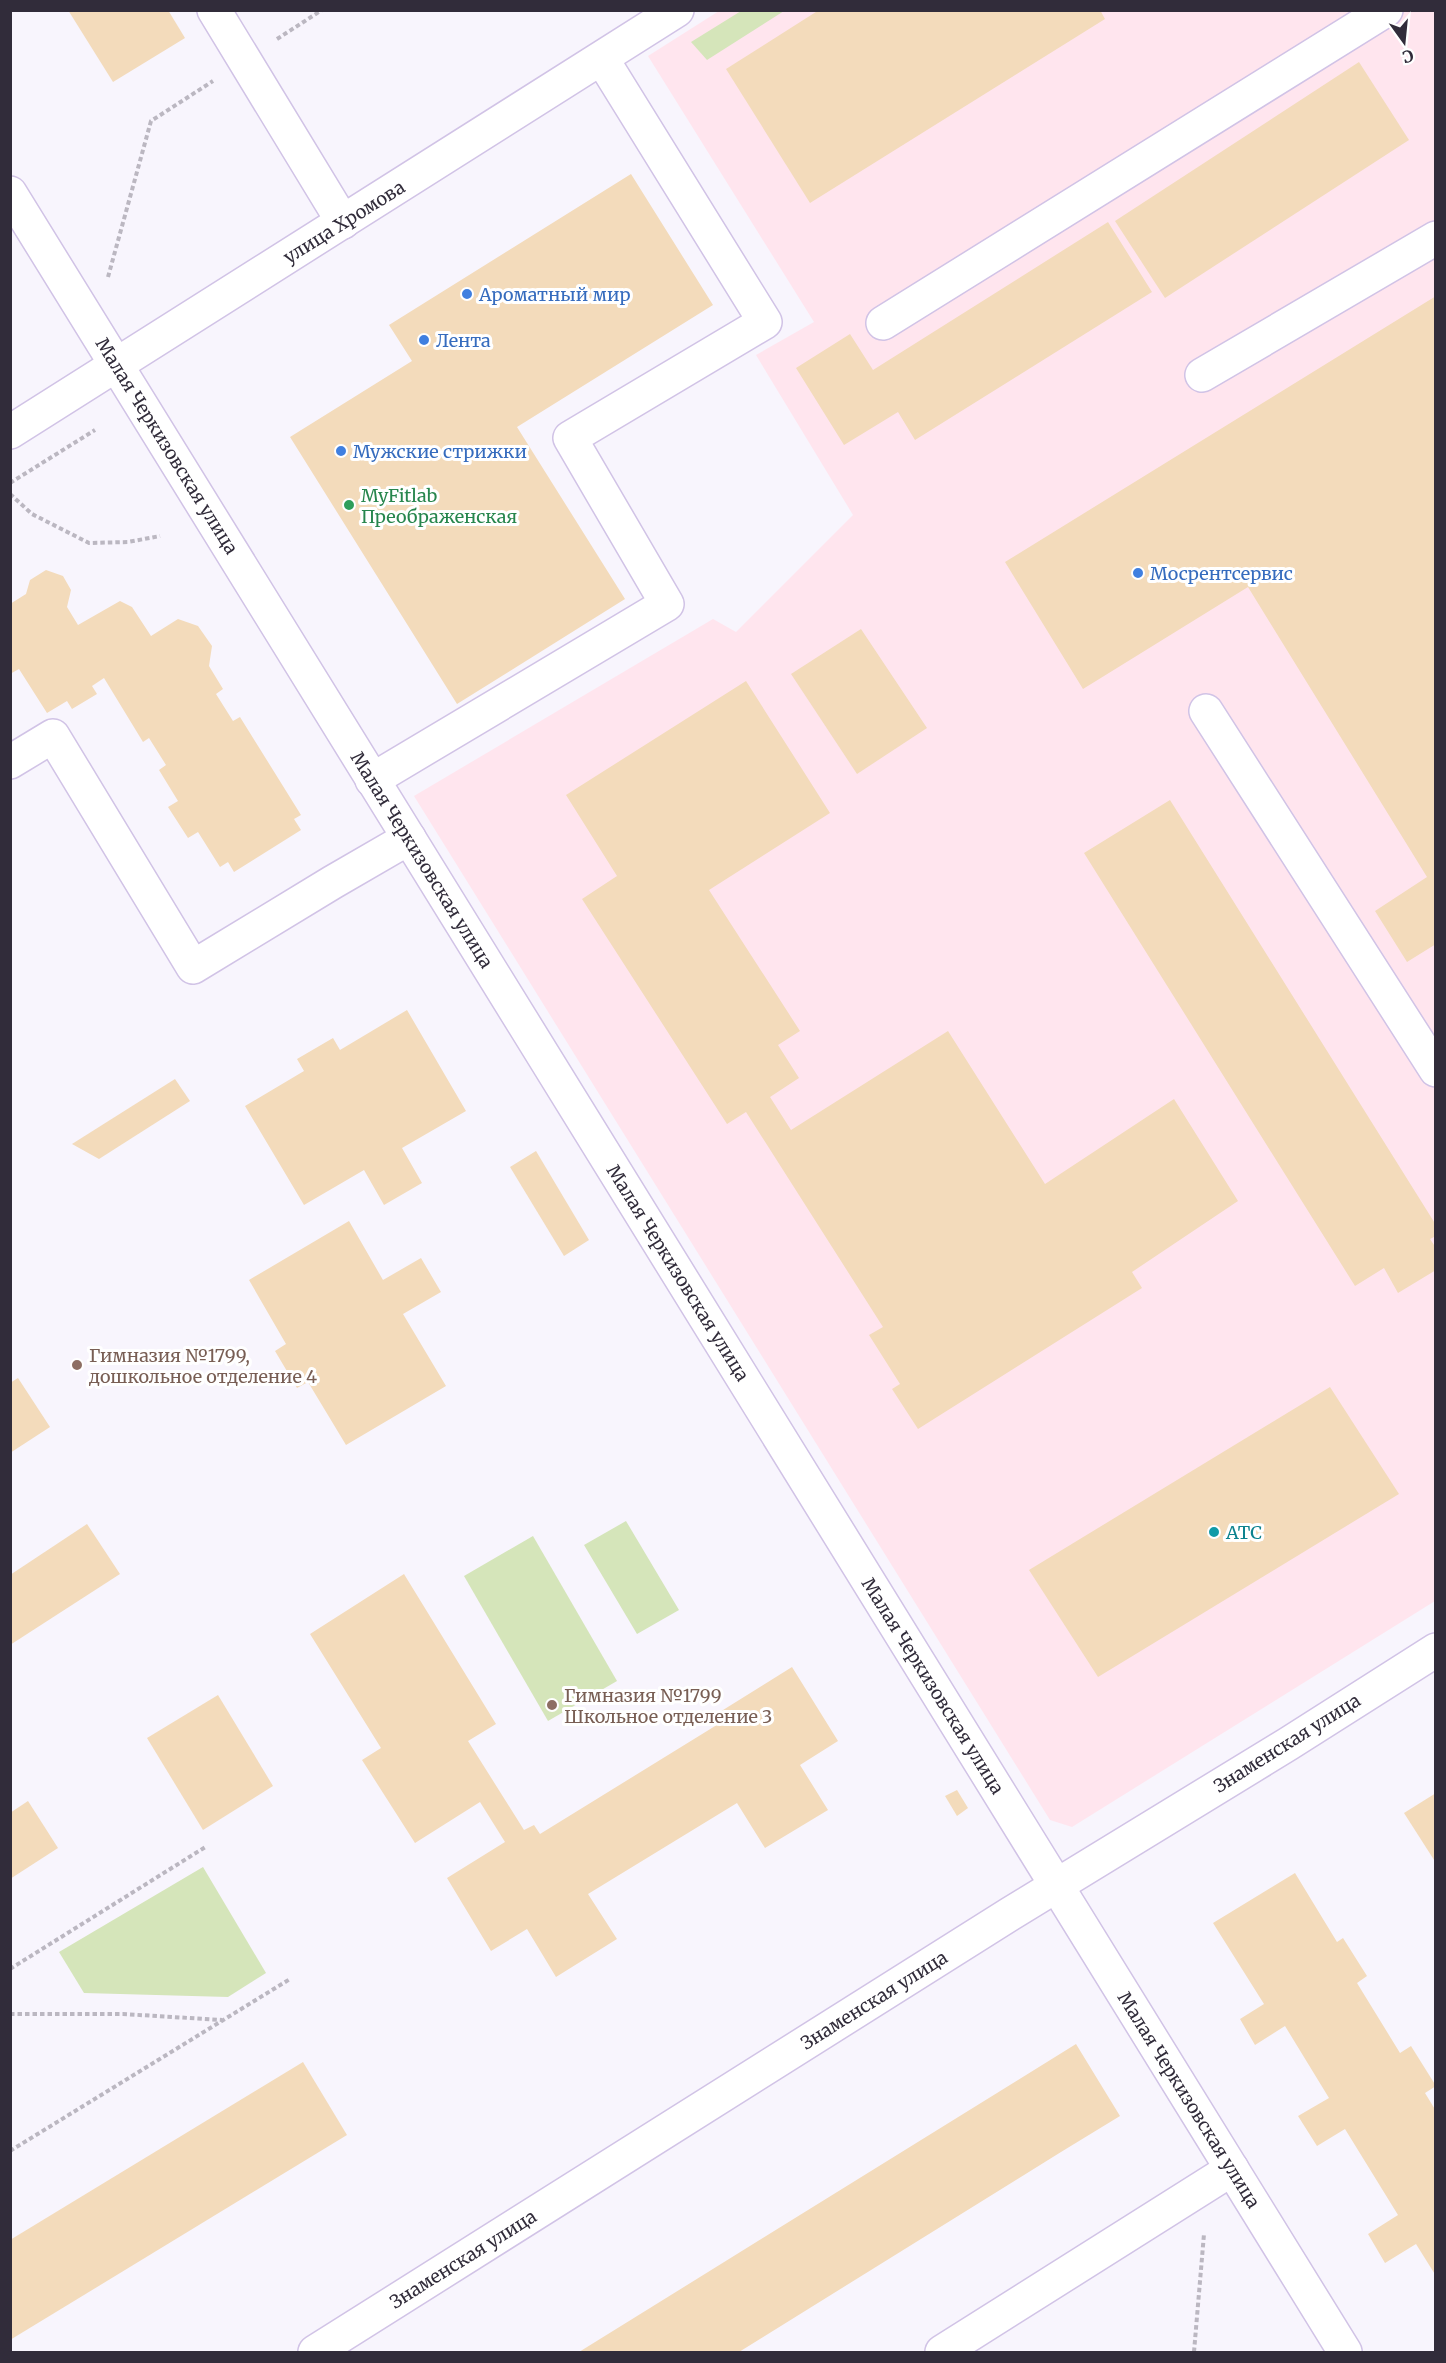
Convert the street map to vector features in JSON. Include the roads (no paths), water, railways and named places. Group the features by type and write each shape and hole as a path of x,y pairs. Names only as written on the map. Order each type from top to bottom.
{"street":[{"path":"214,10 343,222"},
{"name":"улица Хромова","path":"10,432 602,59 643,20 677,10"},
{"path":"883,323 1386,10"},
{"path":"372,780 667,604 570,438 765,322 602,59"},
{"name":"Малая Черкизовская улица","path":"10,193 1345,2352"},
{"path":"1202,375 1436,238"},
{"path":"1206,711 1436,1070"},
{"path":"10,762 53,736 193,967 409,838"},
{"name":"Знаменская улица","path":"315,2352 1436,1650"},
{"path":"942,2352 1232,2169"}],"place":[{"name":"Ароматный мир","path":"467,294"},
{"name":"Лента","path":"424,340"},
{"name":"Мужские стрижки","path":"341,451"},
{"name":"MyFitlab Преображенская","path":"349,505"},
{"name":"Мосрентсервис","path":"1138,573"},
{"name":"Гимназия №1799, дошкольное отделение 4","path":"77,1365"},
{"name":"АТС","path":"1214,1532"},
{"name":"Гимназия №1799 Школьное отделение 3","path":"552,1705"}]}
